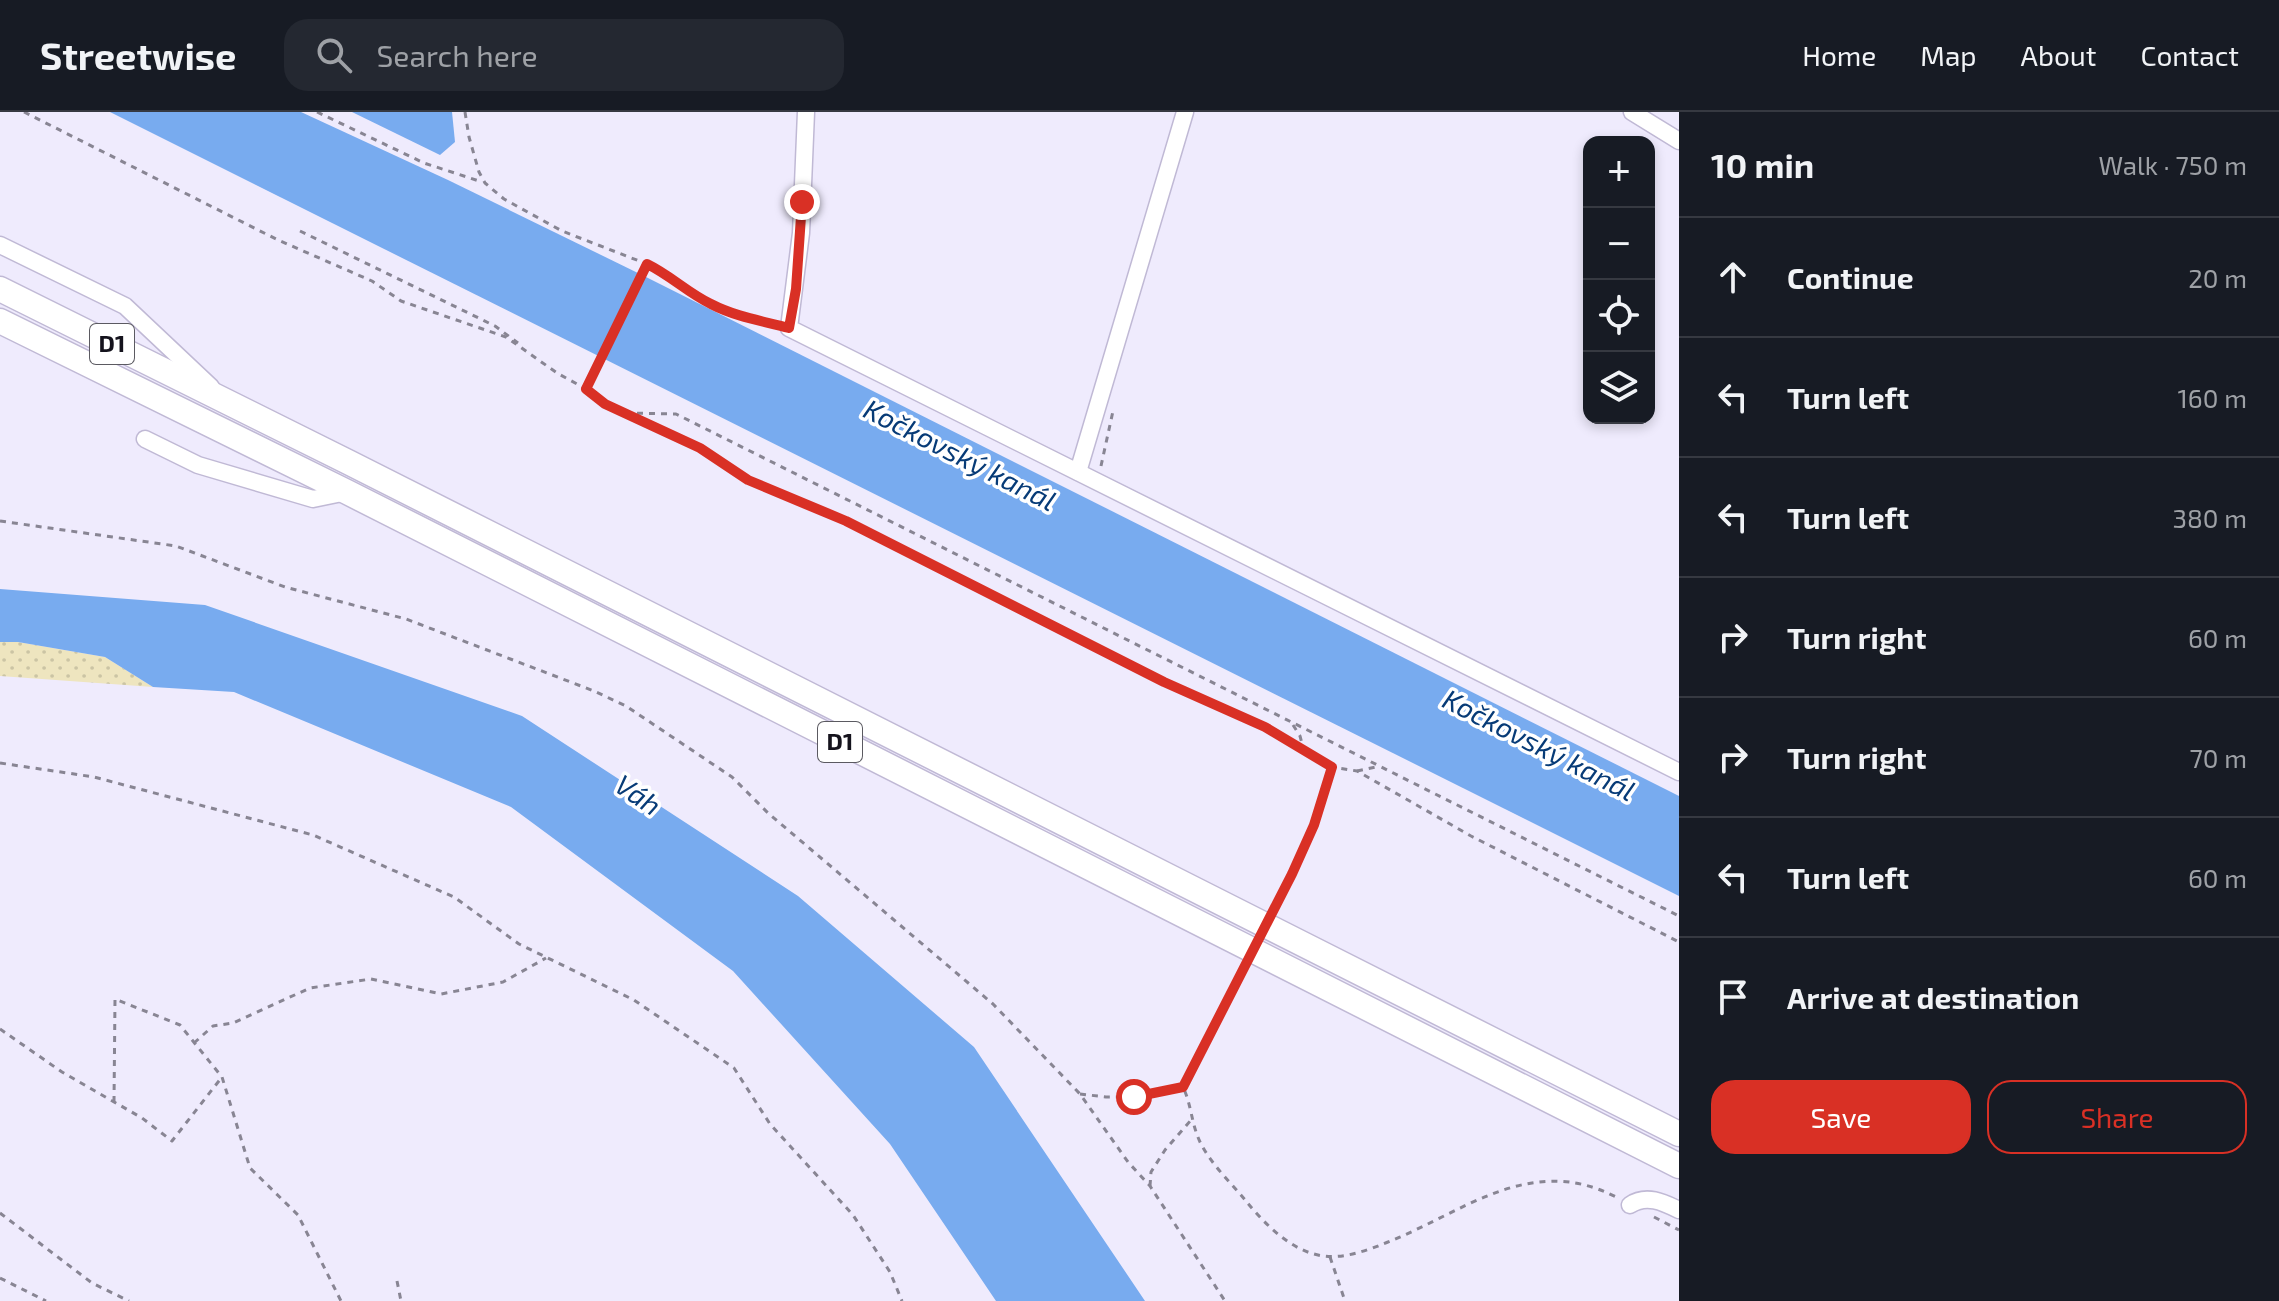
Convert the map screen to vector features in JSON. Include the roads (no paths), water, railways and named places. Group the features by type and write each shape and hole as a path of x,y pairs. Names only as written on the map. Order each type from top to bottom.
{"highway":[{"name":"D1","path":"0,289 1679,1134"},
{"name":"D1","path":"0,321 347,492 1679,1166"}],"street":[{"path":"806,112 801,233 789,328 1679,772"},
{"path":"1078,472 1185,112"},
{"path":"1632,112 1679,141"},
{"path":"0,245 125,306 224,400"},
{"path":"145,439 198,465 313,499 347,492"},
{"path":"1630,1205 1644,1199 1662,1202 1679,1210"}],"water":[{"name":"Kočkovský kanál","path":"110,112 301,112 642,275 1679,796 1679,896"},
{"path":"352,112 452,112 455,142 440,155"},
{"name":"Váh","path":"0,589 205,605 522,716 798,896 974,1047 1145,1301 996,1301 890,1144 733,971 511,807 234,692 153,687 105,657 18,642 0,642"}]}
